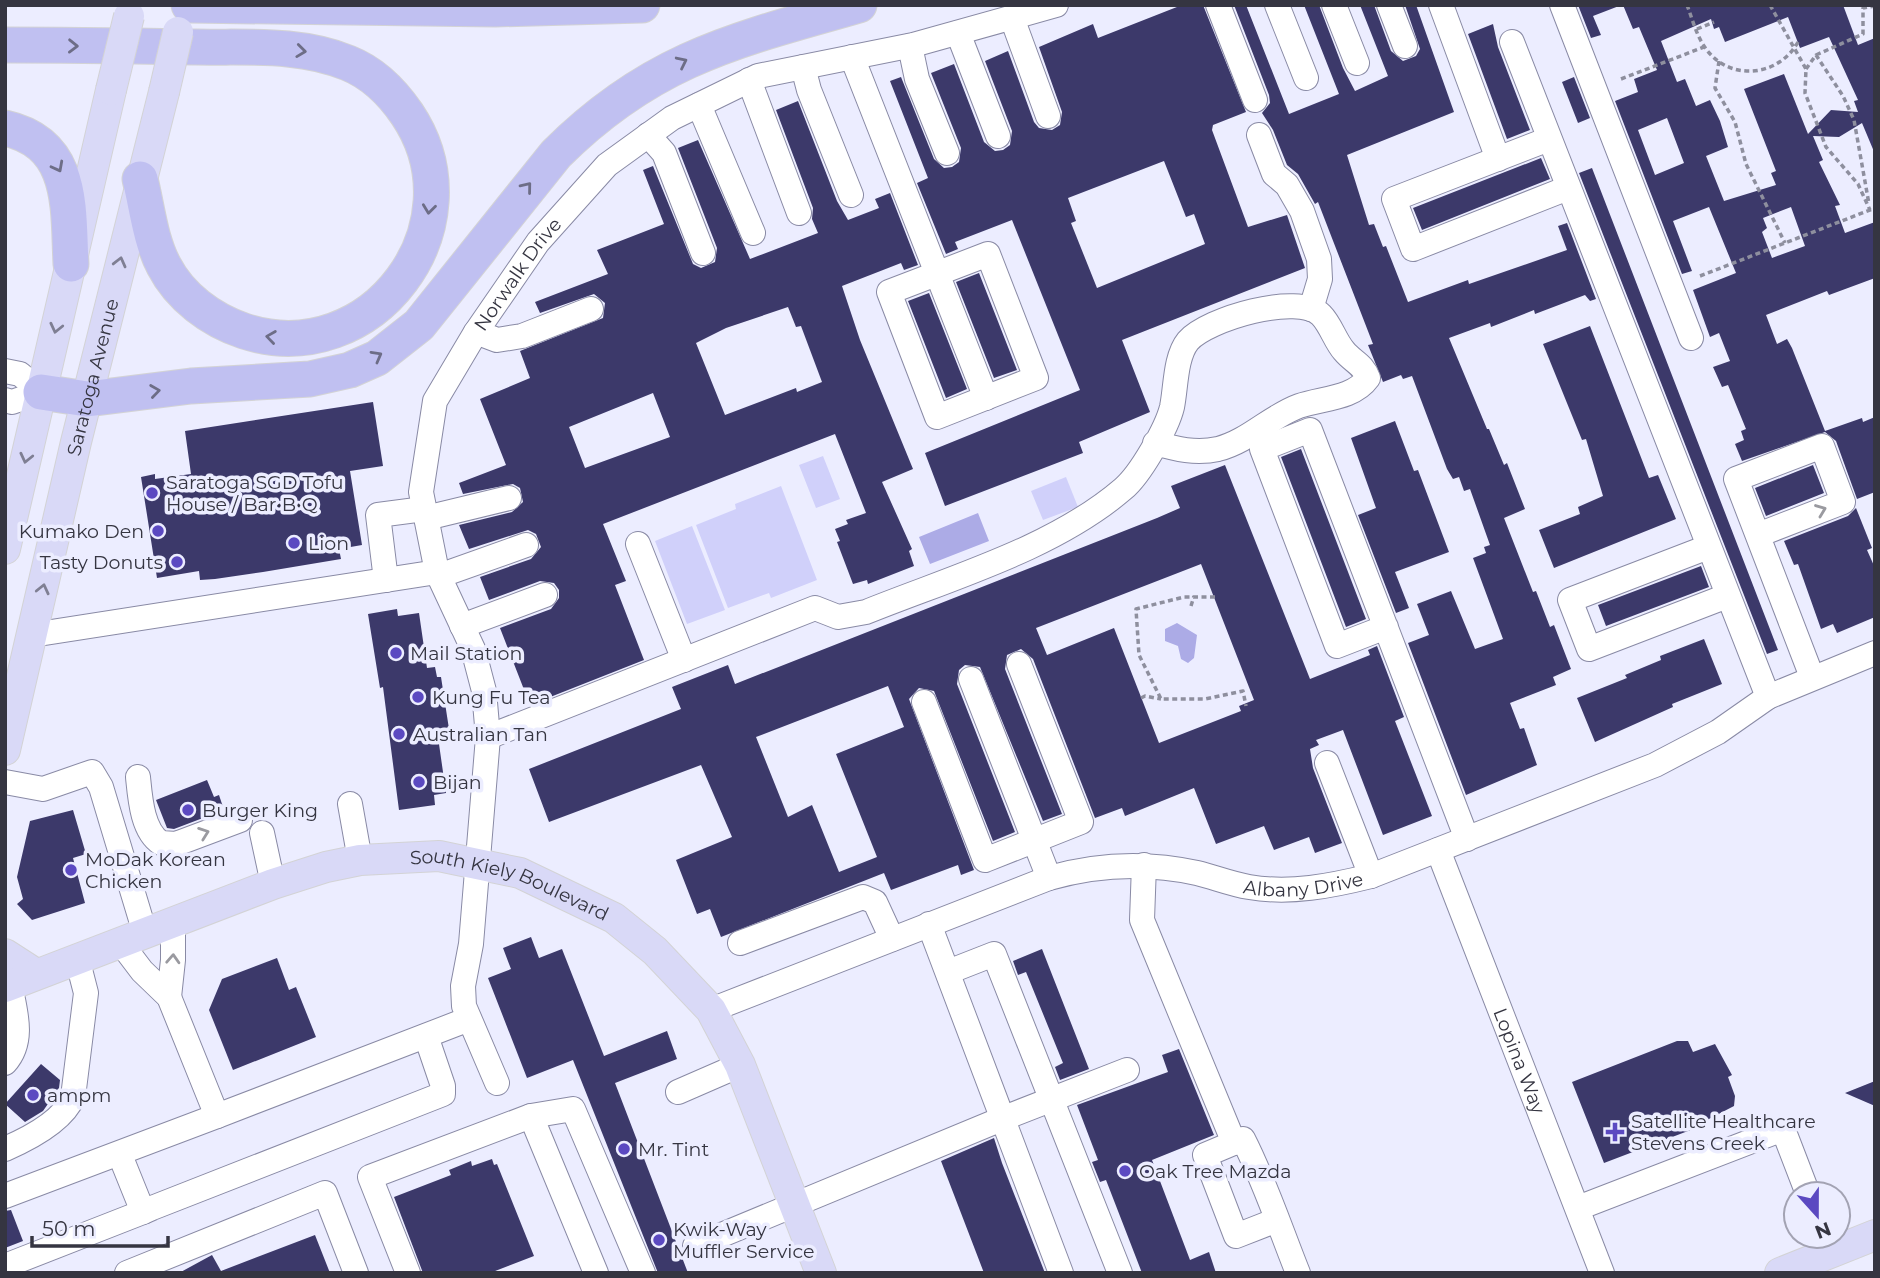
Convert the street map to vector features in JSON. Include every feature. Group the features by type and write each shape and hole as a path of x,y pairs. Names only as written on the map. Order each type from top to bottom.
{"highway":[{"path":"186,5 495,9 642,5"},
{"path":"41,392 87,399 191,386 310,379 350,370 377,358 401,341 432,310 556,154 580,130 624,96 663,71 721,45 859,5"},
{"path":"5,44 301,50 349,64 385,88 412,123 428,163 430,209 419,252 408,272 374,309 331,332 281,339 233,327 209,315 175,284 163,265 154,239 140,179"},
{"path":"5,128 40,144 57,163 66,188 71,264"}],"main road":[{"path":"5,549 10,510 41,392 131,5"},
{"name":"Saratoga Avenue","path":"5,750 140,179 186,5"},
{"name":"South Kiely Boulevard","path":"17,982 273,884 360,860 439,856 478,862 520,873 614,918 654,951 711,1010 740,1065 821,1273"},
{"path":"5,954 17,982"},
{"path":"1852,1239 1875,1235"},
{"path":"1780,1273 1817,1250"}],"street":[{"name":"Norwalk Drive","path":"497,1083 469,1020 463,986 471,944 488,737 484,691 473,649 438,574 421,492 435,401 476,332 538,242 607,165 672,117 749,80 911,46 1056,5"},
{"path":"1218,5 1255,100"},
{"path":"1277,5 1306,78"},
{"path":"1334,5 1357,63"},
{"path":"1389,5 1405,46"},
{"path":"1441,5 1498,159"},
{"path":"1562,5 1691,338"},
{"path":"1012,18 1048,116"},
{"path":"958,33 998,136"},
{"path":"1512,42 1768,697"},
{"path":"911,46 917,79 947,153"},
{"path":"852,57 986,398"},
{"path":"803,67 809,90 851,195"},
{"path":"749,80 799,214"},
{"path":"699,105 753,233"},
{"path":"648,135 664,153 703,253"},
{"path":"1259,135 1274,174 1287,185 1302,211 1320,260 1320,279 1311,309"},
{"path":"1549,139 1394,199 1413,248 1568,188"},
{"path":"988,254 1036,378 937,417 889,292 936,274 988,254"},
{"path":"488,737 815,608 838,617 850,617 1037,543 1068,528 1126,488 1155,443 1171,411 1182,351 1198,332 1215,322 1267,309 1297,306 1311,309 1321,315 1349,357 1364,367 1368,378 1351,391 1285,412 1262,428 1217,449 1188,452 1155,443"},
{"path":"476,332 497,340 522,336 591,309"},
{"path":"5,372 20,374 41,392"},
{"path":"5,400 12,402 41,392"},
{"path":"1386,627 1337,646 1262,449 1310,430 1386,627 1467,839"},
{"path":"386,579 378,515 425,513 509,498"},
{"path":"1758,534 1812,677"},
{"path":"638,544 684,660"},
{"path":"32,635 386,579 438,574 526,545"},
{"path":"1708,547 1570,600 1579,624 1589,649 1727,596"},
{"path":"462,626 545,595"},
{"name":"Albany Drive","path":"711,1010 1049,878 1079,870 1144,865 1261,888 1330,887 1371,876 1656,765 1718,732 1768,697 1875,653"},
{"path":"924,702 985,860 1034,841 1081,822 1019,664"},
{"path":"971,679 1049,878"},
{"path":"1327,763 1371,876"},
{"path":"5,782 43,789 92,772 101,787 132,938 142,971 169,997 217,1116"},
{"path":"138,777 141,803 152,835 161,843 176,844 240,820"},
{"path":"350,804 360,860"},
{"path":"262,834 273,884"},
{"name":"Lopina Way","path":"1438,850 1602,1273"},
{"path":"1144,865 1142,920 1234,1143"},
{"path":"740,943 863,897 875,902 892,939"},
{"path":"169,997 173,922"},
{"path":"929,924 1061,1273"},
{"path":"948,972 994,954 1120,1273"},
{"path":"5,1149 42,1128 70,1103 73,1097 86,993 77,958"},
{"path":"5,1063 14,1053 17,1037 17,982"},
{"path":"5,1196 121,1155 469,1020"},
{"path":"5,1266 443,1094 443,1086 426,1036"},
{"path":"678,1092 740,1065"},
{"path":"695,1246 911,1159 1003,1118 1127,1070"},
{"path":"408,1273 370,1177 531,1115 573,1110 642,1272"},
{"path":"531,1115 596,1273"},
{"path":"1578,1208 1783,1129 1803,1180"},
{"path":"1277,1220 1236,1236 1204,1157 1209,1152 1243,1139 1277,1220 1298,1273"},
{"path":"121,1155 143,1212"},
{"path":"127,1273 325,1193 356,1273"}],"path":[{"path":"1687,5 1704,47 1719,61 1739,72 1766,70 1787,58 1798,42"},
{"path":"1770,5 1806,69"},
{"path":"1872,209 1858,184 1826,147 1805,93 1806,69 1816,55 1863,34 1863,8 1875,6"},
{"path":"1697,29 1714,22"},
{"path":"1621,79 1704,47"},
{"path":"1816,55 1843,96 1854,120 1872,209"},
{"path":"1719,61 1715,88 1735,122 1746,164 1785,243"},
{"path":"1700,276 1872,209"},
{"path":"1161,699 1139,655 1136,609 1194,596 1215,597"},
{"path":"1191,606 1194,596"},
{"path":"1141,698 1203,699 1243,691 1247,706"},
{"path":"1202,693 1203,699"}],"shaded area":[{"path":"823,456 840,499 816,508 799,465"},
{"path":"1066,477 1078,507 1043,520 1031,491"},
{"path":"781,486 817,580 771,598 769,593 728,608 696,525 736,509 735,504"},
{"path":"978,513 989,541 930,564 919,537"},
{"path":"692,526 725,610 687,624 655,541"},
{"path":"1177,623 1197,635 1194,658 1188,663 1181,659 1178,646 1165,641 1165,629"}],"building":[{"path":"1182,5 1203,5 1246,112 1213,125 1212,130 1248,227 1287,215 1305,268 1122,340 1150,412 1079,442 1083,453 945,506 925,453 1080,390 1012,220 955,242 958,249 946,254 917,183 928,178 890,81 901,77 934,159 944,168 952,167 959,162 961,148 931,73 954,64 984,142 995,151 1003,150 1010,145 1012,131 985,61 1008,51 1034,122 1039,128 1052,130 1060,125 1062,112 1039,47 1093,24 1098,38","holes":["1164,161 1186,217 1194,214 1205,244 1097,288 1071,223 1076,221 1068,198"]},
{"path":"1234,5 1246,5 1289,114 1339,94 1304,5 1319,5 1343,68 1355,91 1388,76 1360,5 1374,5 1391,51 1403,61 1416,56 1420,49 1405,5 1416,5 1454,112 1347,155 1369,225 1374,224 1383,247 1386,246 1408,302 1468,280 1469,284 1567,250 1558,226 1567,223 1596,299 1590,301 1585,295 1535,314 1534,310 1491,327 1490,323 1449,338 1487,429 1504,465 1507,463 1525,509 1504,518 1533,592 1536,591 1550,627 1554,625 1571,669 1553,677 1556,685 1510,703 1520,729 1524,728 1537,765 1466,795 1408,643 1429,635 1417,604 1451,591 1475,649 1503,639 1473,558 1486,553 1484,547 1490,545 1470,489 1464,491 1459,477 1453,479 1447,469 1412,376 1403,379 1401,375 1383,382 1368,345 1373,344 1318,202 1315,204 1298,174 1287,165 1273,130 1262,113 1270,103 1269,95"},
{"path":"1578,5 1619,6 1593,16 1601,35 1591,38"},
{"path":"1623,5 1843,5 1858,45 1875,38 1875,154 1862,123 1839,137 1813,136 1823,160 1819,162 1840,205 1835,206 1845,233 1875,222 1875,278 1829,295 1827,291 1766,315 1777,344 1787,339 1792,348 1825,431 1862,418 1863,422 1875,417 1875,492 1857,499 1836,441 1825,432 1742,461 1735,444 1744,440 1741,431 1746,429 1728,385 1722,387 1713,367 1730,361 1719,333 1710,337 1693,290 1736,273 1709,207 1673,221 1692,271 1682,274 1615,101 1638,92 1634,79 1657,70 1639,27 1633,29","holes":["1788,17 1800,48 1829,37 1858,100 1854,101 1858,112 1831,110 1808,134 1784,74 1744,89 1776,171 1771,173 1776,185 1724,201 1706,156 1728,147 1720,121 1710,100 1696,106 1685,79 1677,82 1661,41 1711,19 1714,29 1719,27 1725,42","1667,118 1684,163 1655,175 1638,130","1791,207 1805,246 1772,258 1762,232 1767,228 1763,218"]},
{"path":"1493,24 1498,47 1530,130 1507,139 1468,34"},
{"path":"1574,77 1590,118 1578,123 1562,82"},
{"path":"798,101 837,201 848,220 879,208 875,199 890,193 918,265 904,270 901,263 842,286 860,340 913,469 882,482 912,549 909,551 914,566 868,584 867,580 853,584 837,542 840,541 835,529 848,524 846,520 866,513 835,434 603,524 626,581 615,585 644,660 530,705 500,628 551,609 559,598 559,590 554,583 540,581 489,600 480,577 531,559 541,547 536,534 528,530 469,549 459,525 512,512 523,502 520,488 513,484 463,494 459,483 506,465 480,399 530,378 520,351 603,318 605,303 594,294 540,313 535,302 608,274 597,250 664,224 643,170 653,166 693,264 701,268 715,262 717,248 678,148 698,140 750,259 818,233 812,219 813,208 776,110","holes":["788,307 796,327 801,326 822,382 797,392 796,388 725,415 696,343 726,328","653,393 670,437 585,468 569,427"]},
{"path":"1541,158 1550,179 1422,230 1413,208"},
{"path":"1592,168 1778,650 1767,654 1579,173"},
{"path":"979,273 1017,370 994,378 956,282"},
{"path":"929,293 967,389 946,398 908,301"},
{"path":"1590,326 1649,478 1658,475 1676,519 1554,568 1539,530 1580,514 1578,507 1603,496 1586,439 1582,440 1543,344"},
{"path":"373,402 383,466 350,471 362,545 339,549 341,559 263,572 200,580 199,571 157,578 141,477 155,474 155,479 191,474 185,431"},
{"path":"1395,421 1414,471 1418,470 1449,552 1395,572 1409,608 1396,613 1358,515 1376,508 1351,438"},
{"path":"1301,449 1366,619 1346,627 1281,457"},
{"path":"1225,465 1310,679 1370,655 1368,650 1377,646 1404,717 1395,721 1432,816 1383,835 1343,730 1316,740 1319,745 1310,749 1313,768 1342,843 1315,853 1309,837 1274,850 1264,826 1216,844 1194,788 1125,816 1122,808 1095,818 1033,659 1021,649 1007,655 1005,669 1062,814 1043,821 980,667 965,665 959,670 957,684 1015,832 993,841 934,691 919,688 909,699 974,870 961,875 958,865 891,890 884,873 721,937 710,909 697,914 676,860 732,837 701,765 549,822 529,769 681,709 672,687 728,665 735,684 1157,518 1180,508 1171,486","holes":["1201,564 1254,700 1239,706 1241,711 1159,743 1114,628 1047,655 1036,628","888,686 904,727 836,754 877,857 839,872 812,805 788,817 756,737"]},
{"path":"1813,465 1824,493 1766,516 1755,488"},
{"path":"1856,508 1872,548 1867,550 1875,568 1875,617 1837,633 1833,624 1821,629 1798,564 1794,565 1784,541 1848,516"},
{"path":"1701,566 1709,587 1606,626 1598,605"},
{"path":"397,609 398,616 419,613 427,668 435,667 437,677 441,677 451,742 439,744 446,793 434,795 435,805 399,810 383,687 380,688 368,614"},
{"path":"1704,639 1722,684 1672,704 1673,707 1595,742 1577,698 1627,678 1625,675 1661,660 1660,656"},
{"name":"Burger King","path":"207,780 214,797 219,795 224,810 174,829 167,828 156,800"},
{"path":"73,810 86,854 73,858 85,903 32,920 17,904 23,899 17,877 30,821"},
{"path":"531,937 539,958 562,949 604,1056 667,1031 677,1059 615,1083 688,1273 658,1273 573,1060 527,1078 488,978 511,969 503,948"},
{"path":"1042,949 1089,1069 1060,1080 1055,1067 1063,1063 1026,972 1018,975 1013,961"},
{"path":"277,958 289,990 296,987 316,1037 233,1070 209,1010 222,979"},
{"path":"1677,1041 1688,1041 1693,1052 1715,1044 1732,1075 1728,1077 1735,1096 1734,1106 1707,1120 1709,1123 1604,1163 1572,1082"},
{"name":"Oak Tree Mazda","path":"1179,1049 1214,1135 1152,1160 1190,1260 1209,1252 1216,1273 1142,1273 1106,1180 1100,1182 1092,1162 1098,1160 1077,1105 1168,1072 1162,1055"},
{"name":"ampm","path":"41,1064 60,1080 59,1088 43,1111 25,1122 5,1104"},
{"path":"1875,1081 1875,1106 1845,1093"},
{"path":"994,1138 1045,1273 984,1273 941,1161"},
{"path":"492,1159 494,1165 497,1164 534,1256 490,1273 423,1273 394,1197 451,1175 449,1170 471,1161 472,1166"},
{"path":"11,1210 23,1241 5,1248 5,1211"},
{"path":"315,1235 330,1273 179,1273 212,1255 221,1271"}],"place":[{"name":"Saratoga SGD Tofu House / Bar•B•Q","path":"152,493"},
{"name":"Kumako Den","path":"158,531"},
{"name":"Lion","path":"294,543"},
{"name":"Tasty Donuts","path":"177,562"},
{"name":"Mail Station","path":"396,653"},
{"name":"Kung Fu Tea","path":"418,697"},
{"name":"Australian Tan","path":"399,734"},
{"name":"Bijan","path":"419,782"},
{"name":"Burger King","path":"188,810"},
{"name":"MoDak Korean Chicken","path":"71,870"},
{"name":"ampm","path":"33,1095"},
{"name":"Satellite Healthcare Stevens Creek","path":"1615,1132"},
{"name":"Mr. Tint","path":"624,1149"},
{"name":"Oak Tree Mazda","path":"1125,1171"},
{"name":"Kwik-Way Muffler Service","path":"659,1240"}]}
